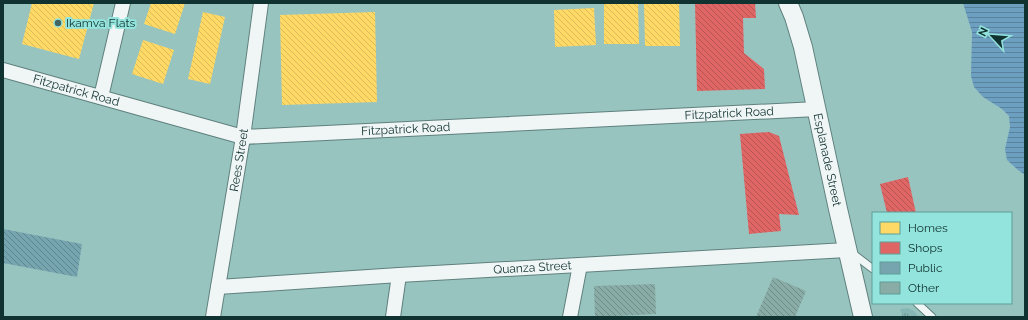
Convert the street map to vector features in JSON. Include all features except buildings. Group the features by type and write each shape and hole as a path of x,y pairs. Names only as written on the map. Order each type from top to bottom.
{"street":[{"path":"100,97 123,3"},
{"name":"Rees Street","path":"213,317 243,137 261,3"},
{"name":"Esplanade Street","path":"788,3 801,40 863,317"},
{"name":"Fitzpatrick Road","path":"3,70 243,137 817,109"},
{"name":"Quanza Street","path":"218,287 399,275 847,250"},
{"path":"570,317 580,265"},
{"path":"392,317 399,275"}],"lane":[{"path":"847,250 872,268"},
{"path":"918,304 932,317"}],"green space":[{"path":"908,308 914,311 919,317 903,317 900,309"}],"shaded area":[{"path":"963,3 1025,3 1025,175 1007,160 1005,149 1010,127 1009,116 1002,109 983,97 974,87 971,76 972,32"}],"place":[{"name":"Ikamva Flats","path":"58,23"}]}
